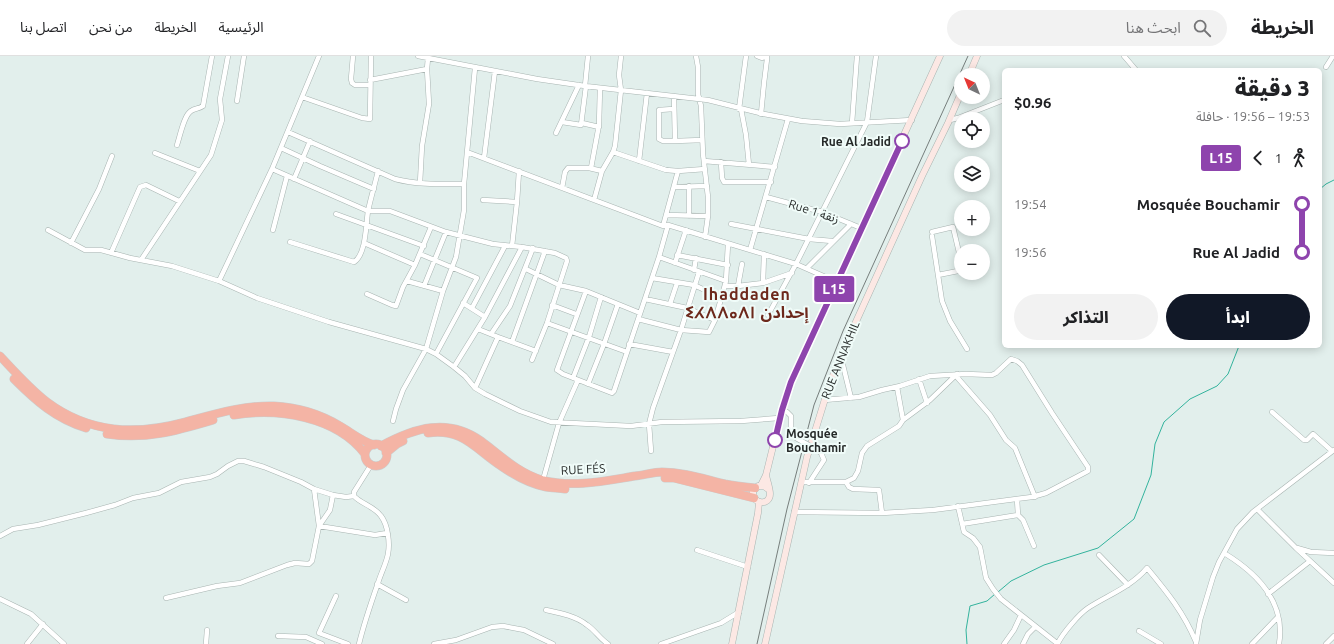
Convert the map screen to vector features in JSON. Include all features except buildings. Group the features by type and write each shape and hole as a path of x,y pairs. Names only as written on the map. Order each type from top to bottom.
{"highway":[{"path":"0,356 47,402 71,417 97,427 128,431 152,429 242,408 276,406 305,411 322,417 362,440 380,448 386,458 380,465 371,465 365,458 365,454 352,440 326,425 303,417 279,413 249,413 231,416 174,431 147,436 123,436 99,432 76,425 54,414 34,399 0,364"},
{"name":"RUE FÉS","path":"380,448 409,433 419,430 451,427 462,430 474,436 508,463 524,473 543,480 564,484 584,484 662,472 681,473 727,484 758,487"},
{"name":"RUE FÉS","path":"380,448 397,444 430,432 453,433 468,440 507,470 526,481 546,487 570,489 662,478 674,478 759,501"},
{"path":"365,454 370,446 380,448"}],"main road":[{"path":"732,644 740,611 758,513 759,501 753,491 758,487 766,475 779,418 791,382 940,56"},
{"path":"972,68 977,56"},
{"name":"RUE ANNAKHIL","path":"765,644 807,457 824,400 840,356 957,104"},
{"path":"759,501 769,498 770,495 766,475"},
{"name":"RUE FÉS","path":"758,487 768,489"}],"street":[{"path":"177,145 187,114 194,109 200,109 203,106 212,56"},
{"path":"141,260 211,155 222,120 220,99 228,56"},
{"path":"237,101 244,56"},
{"path":"219,281 272,169 319,56"},
{"path":"353,56 351,79 352,83 355,85 370,83 427,69"},
{"path":"302,97 369,119 371,117 371,56"},
{"path":"418,56 475,68 579,85 714,101 740,109 788,119 821,123 912,120"},
{"path":"582,123 588,56"},
{"path":"594,200 602,170 613,152 621,90 619,75 621,56"},
{"path":"696,56 698,61 698,94 701,106 702,140 709,206 705,237"},
{"path":"746,56 740,109 747,142 749,165"},
{"path":"757,56 762,58 767,56 761,114"},
{"path":"852,123 857,56"},
{"path":"768,316 792,273 867,122 876,56"},
{"path":"1124,56 1134,68"},
{"path":"1326,67 1333,56"},
{"path":"420,183 422,146 429,104 427,69 428,58"},
{"path":"393,421 403,390 426,349 443,291 453,267 460,235 465,199 464,184 475,68"},
{"path":"484,158 495,71"},
{"path":"556,133 579,85"},
{"path":"591,168 599,127 600,88"},
{"path":"639,161 647,93"},
{"path":"674,96 675,141"},
{"path":"950,120 1002,101"},
{"path":"674,109 658,110 659,139 662,141 702,140"},
{"path":"750,250 771,182 788,119"},
{"path":"562,122 580,126 582,123 599,127"},
{"path":"288,132 407,182 464,184"},
{"path":"294,179 310,141"},
{"path":"281,148 374,189"},
{"path":"467,152 663,226 668,225 686,230 796,264 837,282"},
{"path":"613,152 666,170 678,171 705,169"},
{"path":"156,153 200,171"},
{"path":"71,243 99,189 112,156"},
{"path":"704,161 775,167"},
{"path":"721,162 722,178 724,182 771,182"},
{"path":"562,188 567,169 573,167 602,170"},
{"path":"272,169 368,211 390,211 446,232 493,244 533,248 555,253 567,259 547,323 532,360"},
{"path":"290,242 354,262 359,257 364,243 368,211 378,171"},
{"path":"512,246 519,171"},
{"path":"663,226 678,171"},
{"path":"273,230 286,176"},
{"path":"111,254 140,187 146,185 179,201"},
{"path":"689,186 689,216"},
{"path":"674,187 707,186"},
{"name":"Rue 1 زنقة","path":"766,196 822,212 862,228"},
{"path":"483,200 517,202"},
{"path":"336,214 424,246"},
{"path":"666,215 708,216"},
{"path":"731,224 832,242"},
{"path":"807,268 851,224"},
{"path":"586,291 576,314 557,369 573,378 611,393 613,392 638,320 668,225"},
{"path":"367,294 395,306 424,246 431,227"},
{"path":"957,244 953,227 932,234 942,300 945,310 967,349"},
{"path":"48,230 85,250 98,249 111,254 172,266 219,281 257,298 291,308 329,322 426,349 436,354 454,367 484,394 542,420 559,423 631,426 662,422 741,421 779,418"},
{"path":"675,263 686,230"},
{"path":"424,286 446,232"},
{"path":"364,243 415,265"},
{"path":"638,320 681,330 709,332 715,320 722,298 728,265 728,244"},
{"path":"472,308 505,246"},
{"path":"454,367 485,317 522,247"},
{"path":"491,334 510,306 526,269 533,248"},
{"path":"512,342 545,251"},
{"path":"420,254 486,282"},
{"path":"677,254 728,265"},
{"path":"763,283 764,254"},
{"path":"659,257 725,284 738,286 763,283 792,273"},
{"path":"651,451 649,424 653,408 681,330 694,285 696,258"},
{"path":"738,286 742,264"},
{"path":"526,269 537,273 559,286 586,291 640,313"},
{"path":"938,275 954,272"},
{"path":"436,354 477,278"},
{"path":"652,278 694,285 722,298"},
{"path":"407,281 443,291"},
{"path":"670,304 678,283"},
{"path":"573,378 589,337 601,297"},
{"path":"645,299 687,308 715,320"},
{"path":"463,303 485,317"},
{"path":"588,384 618,304"},
{"path":"552,305 576,314"},
{"path":"547,323 627,352"},
{"path":"478,329 536,351"},
{"path":"476,388 498,337"},
{"path":"629,344 673,352"},
{"path":"840,356 851,398"},
{"path":"794,512 882,513 934,510 1035,497 1046,493 1088,471 1088,467 1020,362 1011,359 992,375 935,376 851,398 824,400"},
{"path":"801,482 846,482 856,476 862,453 867,446 899,426 903,420 927,403 957,375"},
{"path":"957,375 990,415 1006,440 1015,448 1035,497"},
{"path":"919,379 927,403"},
{"path":"543,480 559,423 578,380"},
{"path":"897,387 903,420"},
{"path":"782,410 791,414 791,432 796,438 821,453 824,460 809,483"},
{"path":"1196,643 1203,609 1213,577 1237,529 1257,509 1333,451 1313,434 1307,440 1304,440 1272,412"},
{"path":"0,536 13,529 38,525 86,513 133,498 159,493 181,482 210,477 217,474 233,462 238,461 244,461 264,467 314,489 333,495 346,497 354,494 371,465"},
{"path":"846,482 853,489 879,490 882,513"},
{"path":"166,598 217,586 240,583 287,565 309,564 312,561 319,526 314,489"},
{"path":"354,494 358,500 373,508 381,516 387,533 388,554 364,624 359,644"},
{"path":"319,526 330,510 333,495"},
{"path":"1017,499 1018,515 1023,520 1034,546"},
{"path":"958,506 964,532 973,538 980,547 986,578 998,596 1035,627 1058,643 1065,632 1087,609 1128,585 1147,568 1176,604 1196,643"},
{"path":"1257,509 1334,583"},
{"path":"962,524 1018,515"},
{"path":"319,526 375,535 387,533"},
{"path":"1296,548 1310,552 1334,553"},
{"path":"697,550 748,567"},
{"path":"1224,554 1252,573 1268,594 1276,608 1278,617 1280,633 1278,644"},
{"path":"1099,555 1128,585"},
{"path":"1268,594 1310,561"},
{"path":"377,584 406,600"},
{"path":"336,596 319,633 348,644"},
{"path":"0,599 31,614 64,644"},
{"path":"546,610 562,614 587,624 596,635 608,644"},
{"path":"661,644 720,622 740,611"},
{"path":"1004,644 1014,630 1021,615"},
{"path":"1252,644 1278,617"},
{"path":"27,644 43,624"},
{"path":"434,644 456,640 492,627 503,626 524,630 553,644"},
{"path":"1022,644 1028,634 1035,627"},
{"path":"206,644 207,630"},
{"path":"1139,631 1161,644"},
{"path":"278,636 314,639 322,644"},
{"path":"1326,644 1334,636"}],"waterway":[{"path":"1322,187 1334,180"},
{"path":"998,592 1011,581 1044,565 1098,548 1134,519 1151,475 1155,444 1164,422 1190,399 1217,386 1228,374 1238,348"},
{"path":"967,644 966,630 970,606 987,601 995,594"}],"railway":[{"path":"757,644 787,509 814,405 843,331 968,56"}],"bus line":[{"name":"L15","path":"775,440 779,418 791,382 890,164 902,141"}],"place":[{"name":"Rue Al Jadid","path":"902,141"},
{"name":"Mosquée Bouchamir","path":"775,440"}],"district":[{"name":"Ihaddaden ⵉⵃⴷⴷⴰⴷⵏ إحدادن","path":"747,303"}]}
